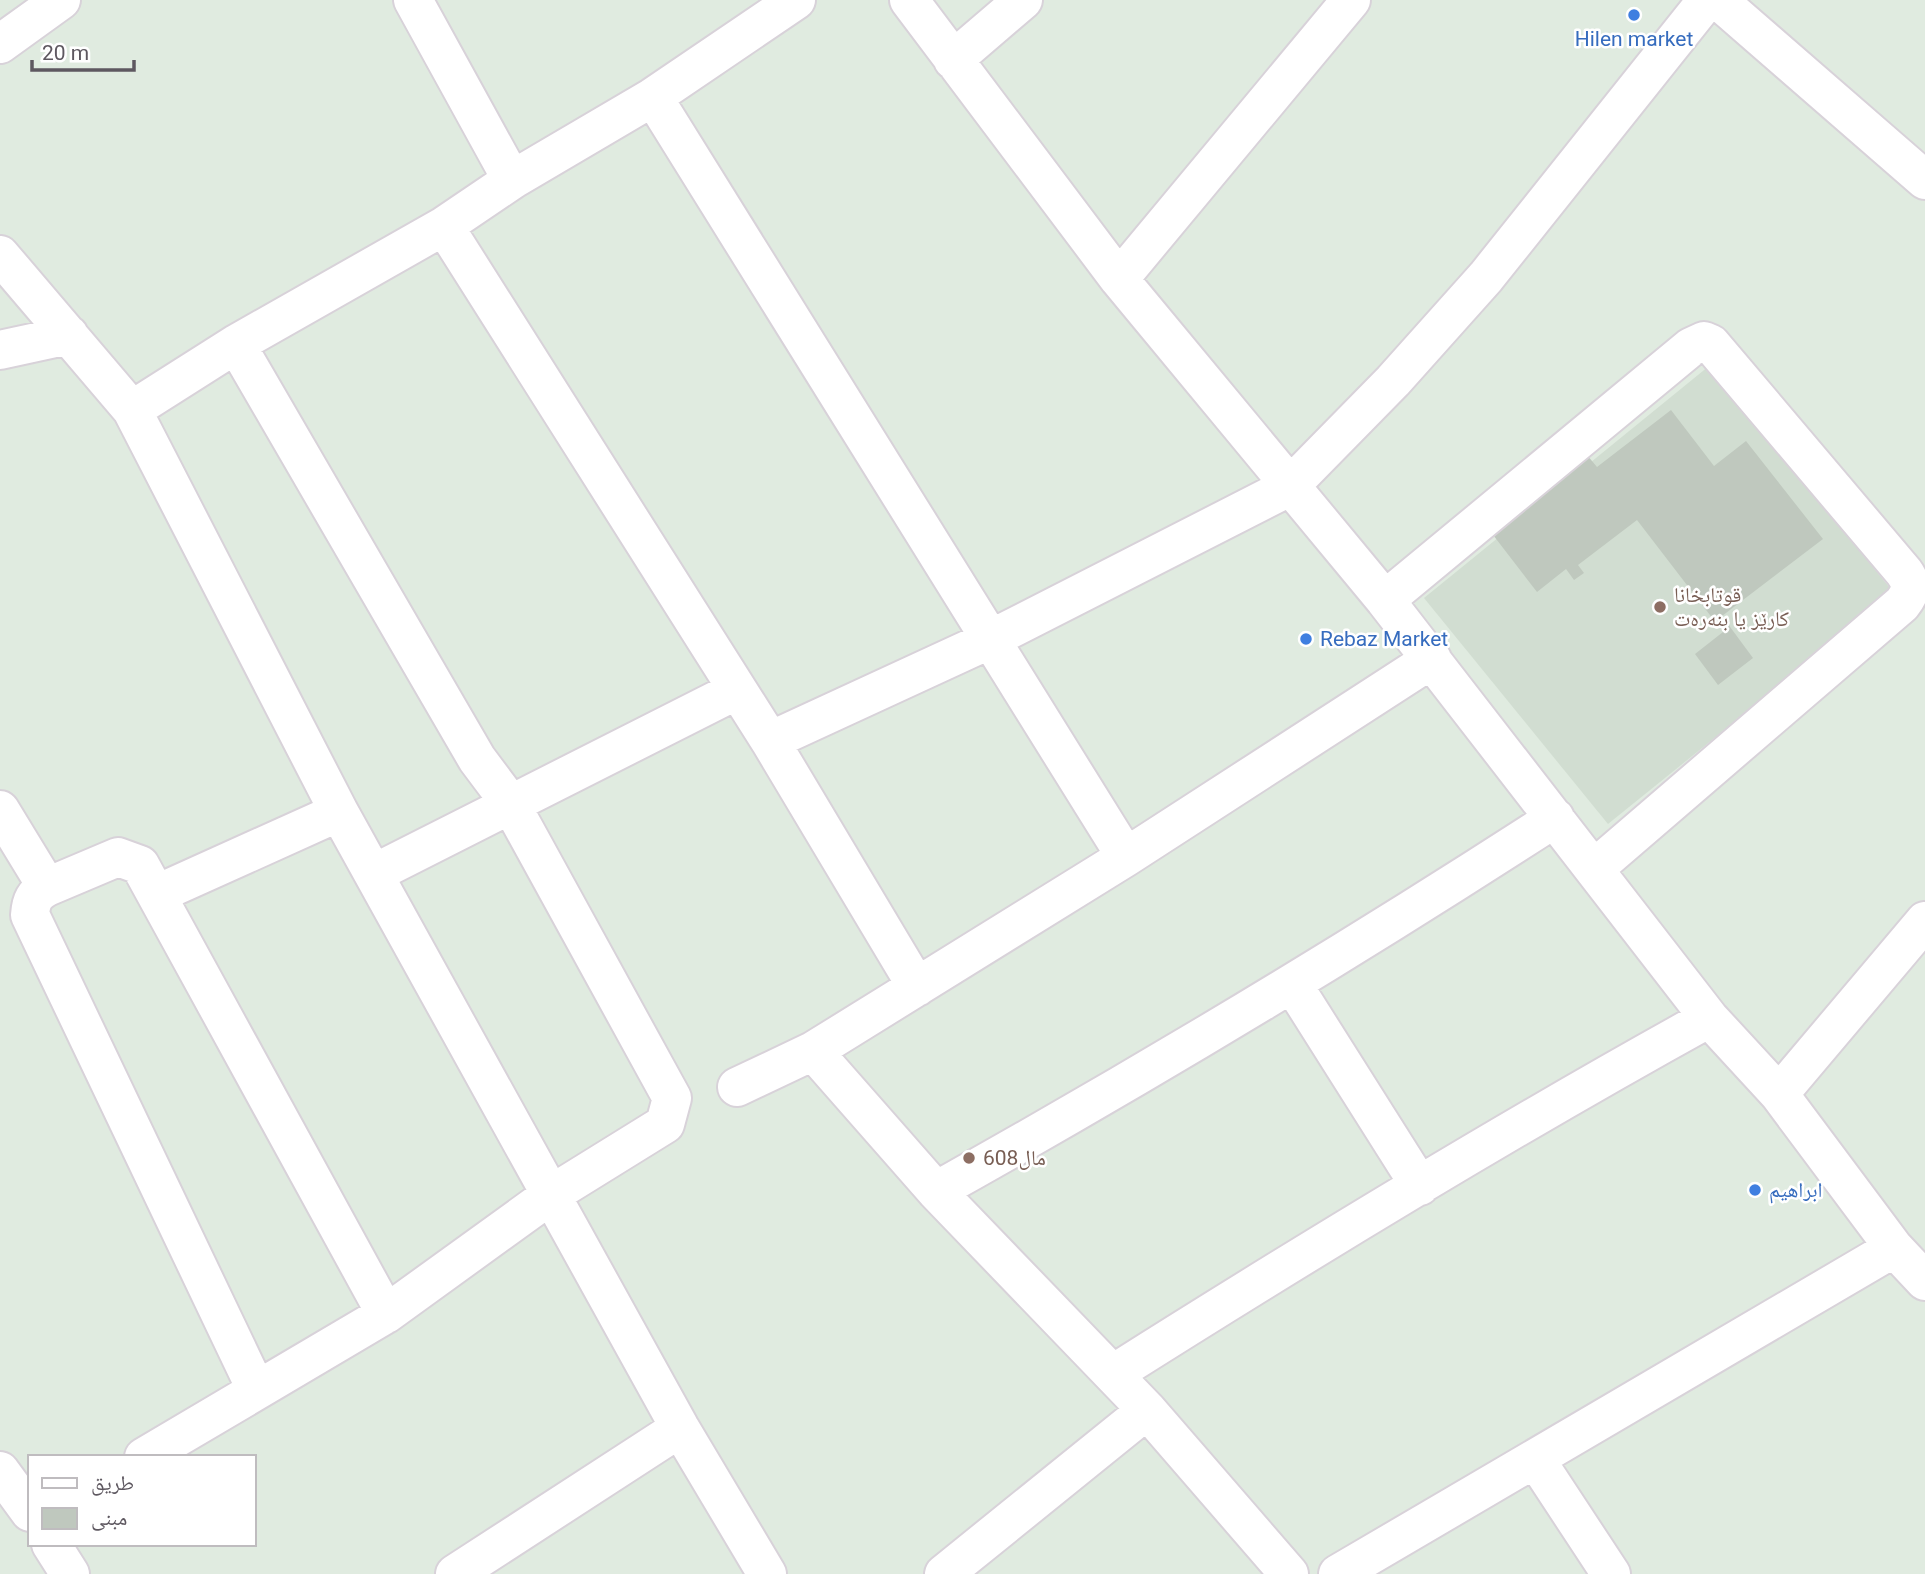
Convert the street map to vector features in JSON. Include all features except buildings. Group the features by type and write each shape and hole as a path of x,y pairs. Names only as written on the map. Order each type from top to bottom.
{"street":[{"path":"0,44 61,0"},
{"path":"413,0 512,180"},
{"path":"132,410 236,344 444,226 512,180 653,97 796,0"},
{"path":"909,0 1119,279 1385,600 1709,1018 1779,1094 1894,1248 1925,1281"},
{"path":"953,60 1023,0"},
{"path":"1119,279 1351,0"},
{"path":"770,741 989,639 1289,487 1393,381 1486,277 1707,0"},
{"path":"1718,0 1925,180"},
{"path":"653,97 1126,857"},
{"path":"444,226 770,741 917,986"},
{"path":"0,255 132,410 339,812 680,1428 767,1574"},
{"path":"0,350 69,335"},
{"path":"1385,600 1691,347 1704,341 1711,344 1904,572 1910,586 1908,597 1902,604 1595,868"},
{"path":"147,1455 386,1314 552,1194 665,1124 672,1098 510,803 477,759 236,344"},
{"path":"737,1087 813,1051 1126,857 1432,659"},
{"path":"375,873 737,690"},
{"path":"0,810 47,887"},
{"path":"157,894 339,812"},
{"path":"936,1191 1118,1089 1293,985 1555,818"},
{"path":"256,1389 30,915 31,903 37,893 47,887 118,857 140,865 386,1314"},
{"path":"1779,1094 1925,921"},
{"path":"1293,985 1420,1186"},
{"path":"1113,1374 1568,1096 1709,1018"},
{"path":"813,1051 936,1191 1147,1410 1289,1574"},
{"path":"1338,1574 1536,1461 1894,1248"},
{"path":"943,1574 1147,1410"},
{"path":"455,1574 680,1428"},
{"path":"1536,1461 1611,1574"},
{"path":"0,1471 28,1509"},
{"path":"52,1546 70,1574"}],"shaded area":[{"path":"1709,366 1894,593 1608,824 1424,598"}],"place":[{"name":"Hilen market","path":"1634,15"},
{"name":"قوتابخانا کارێز یا بنەرەت","path":"1660,607"},
{"name":"Rebaz Market","path":"1306,639"},
{"name":"مال608","path":"969,1158"},
{"name":"ابراهيم","path":"1755,1190"}]}
